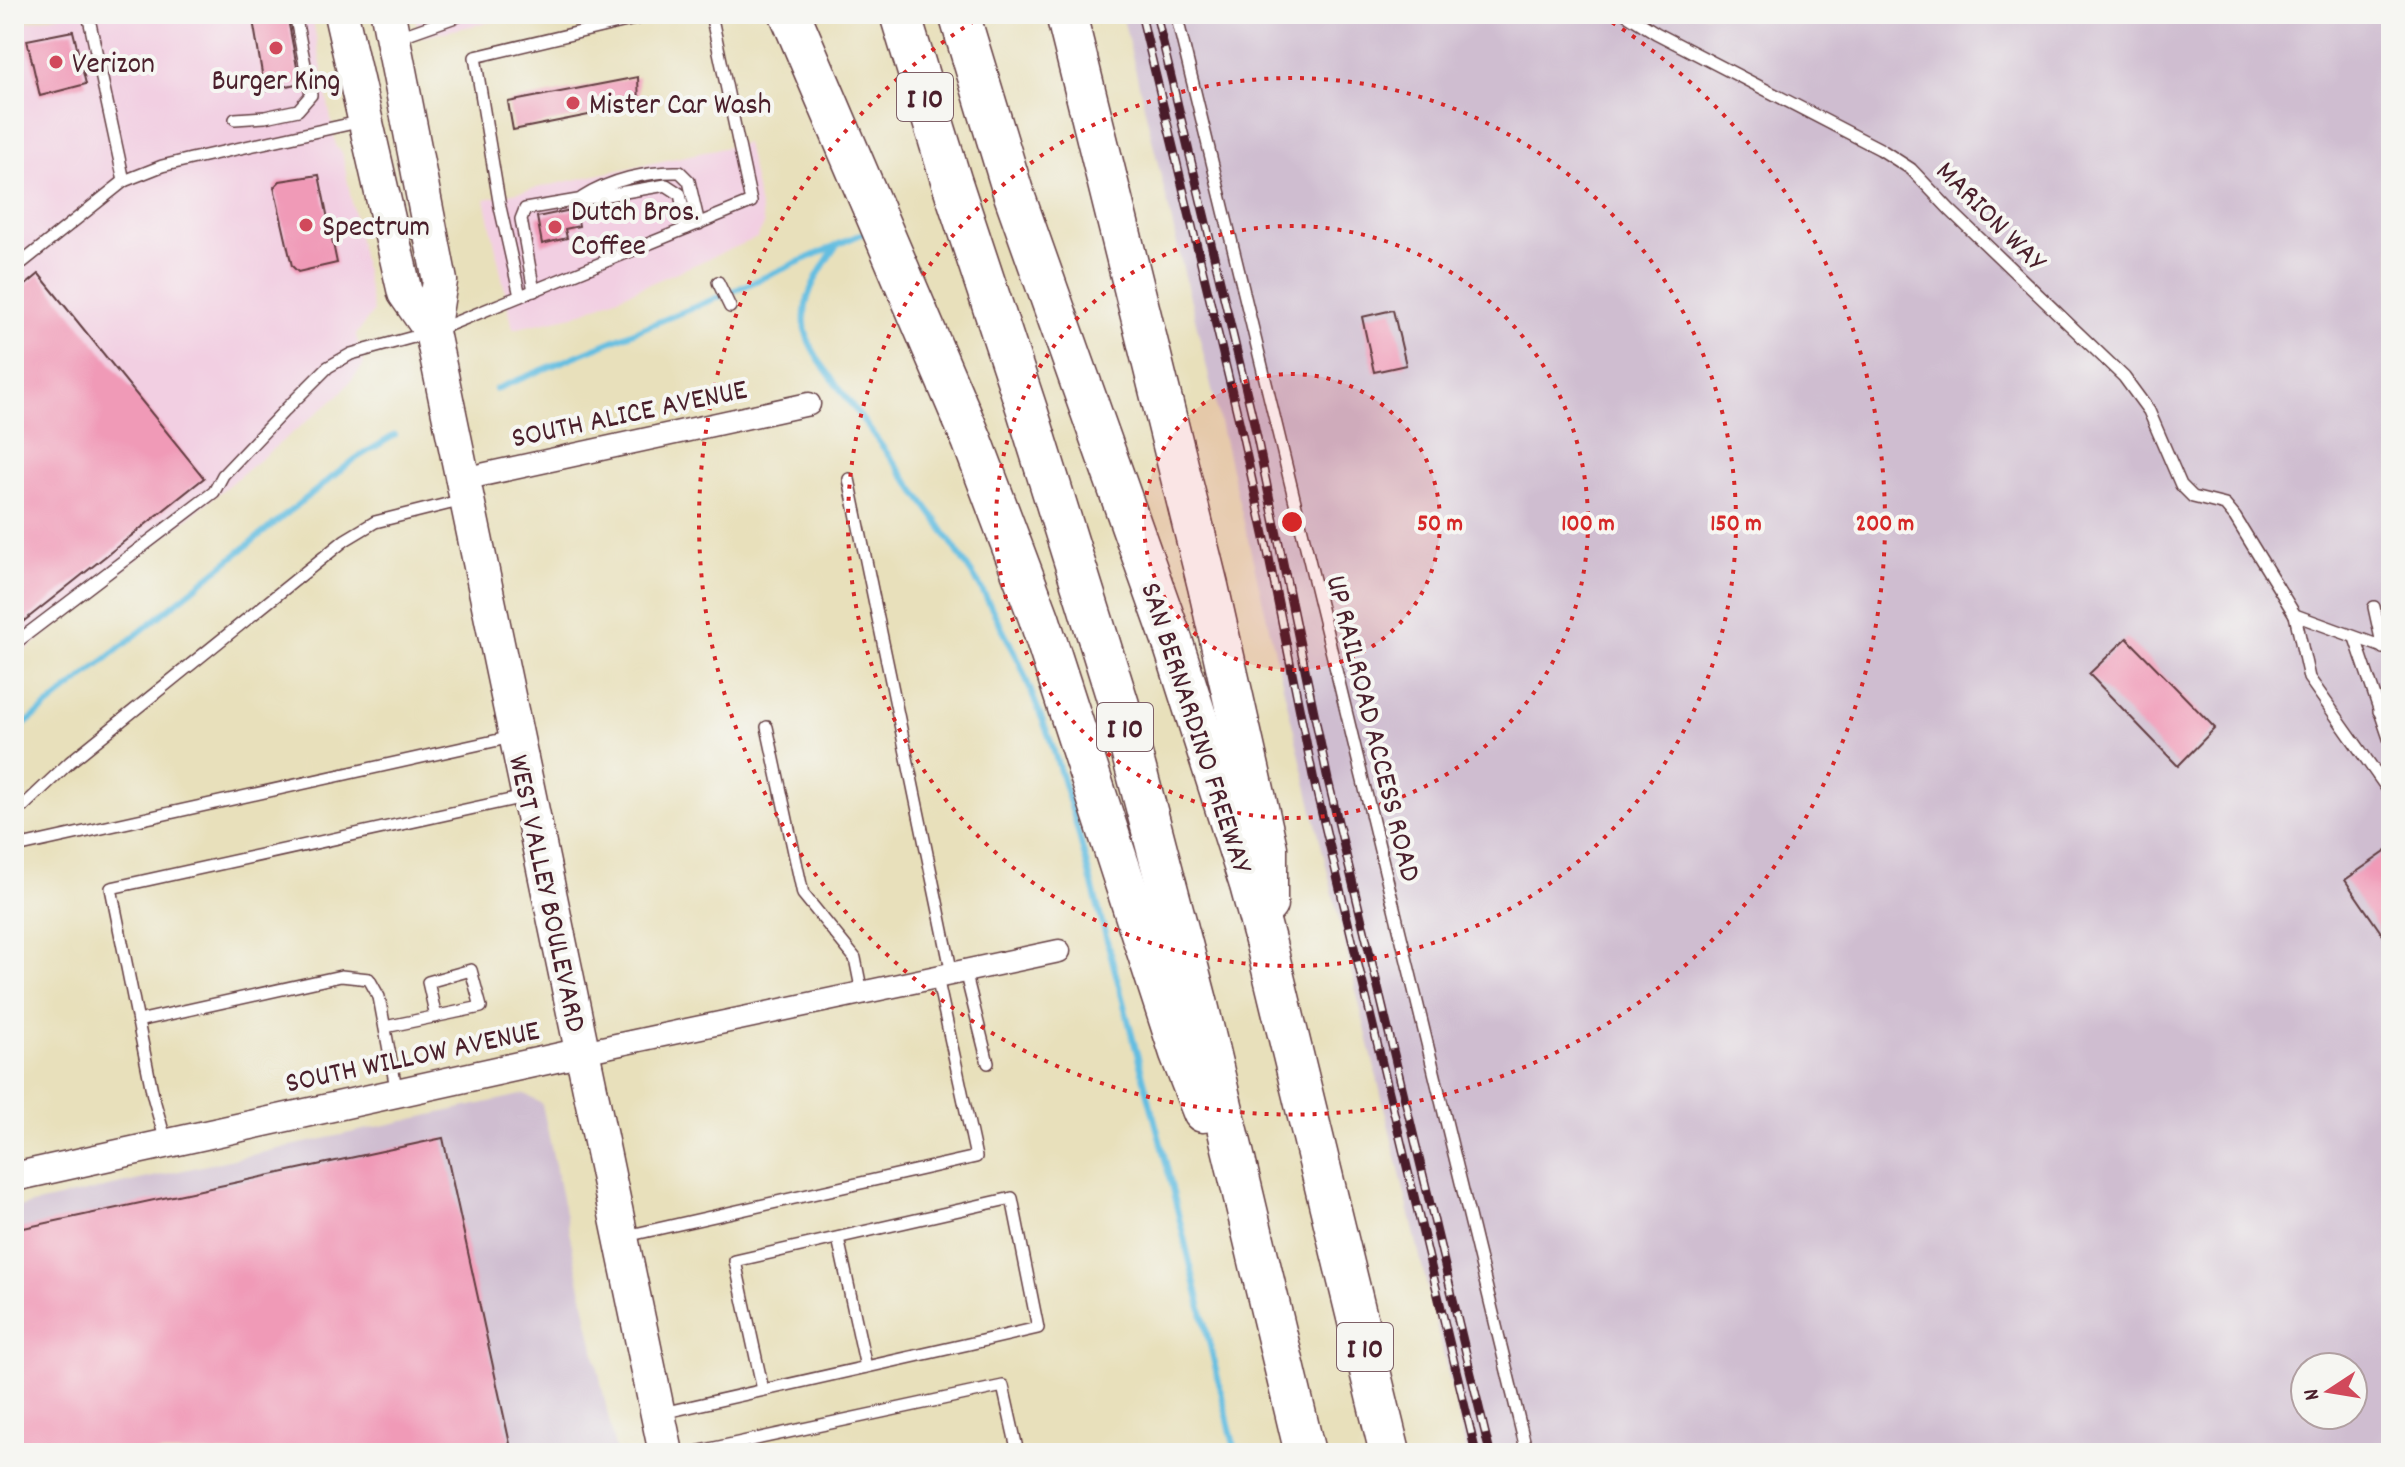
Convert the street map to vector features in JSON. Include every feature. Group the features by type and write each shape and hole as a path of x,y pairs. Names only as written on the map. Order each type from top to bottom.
{"highway":[{"path":"790,14 972,440 1039,618 1180,1053 1257,1250"},
{"name":"I 10","path":"900,14 1119,705 1197,1001 1305,1453"},
{"name":"SAN BERNARDINO FREEWAY","path":"959,14 1008,176 1171,637 1250,885 1390,1453"},
{"path":"1066,14 1208,586 1267,848 1266,944"}],"main road":[{"name":"WEST VALLEY BOULEVARD","path":"341,14 405,293 432,332"},
{"name":"WEST VALLEY BOULEVARD","path":"390,26 440,281 432,332 666,1453"}],"street":[{"name":"SOUTH ALICE AVENUE","path":"465,489 809,404"},
{"name":"SOUTH WILLOW AVENUE","path":"14,1177 1059,951"}],"lane":[{"path":"88,14 124,181"},
{"path":"235,119 298,110 311,95 295,14"},
{"path":"390,26 464,14"},
{"path":"520,296 500,207 475,57 656,14"},
{"path":"14,644 214,492 223,475 328,367 351,354 432,332 751,202 711,14"},
{"name":"UP RAILROAD ACCESS ROAD","path":"1176,14 1527,1453"},
{"name":"MARION WAY","path":"1626,14 1656,33 1880,149 1911,169 2124,377 2149,411 2181,485 2193,497 2225,505 2295,615"},
{"path":"14,269 124,181 162,166 365,121"},
{"path":"582,198 601,186 663,172 680,172 689,181 693,226"},
{"path":"534,291 521,219 525,209 666,185 680,194 693,226"},
{"path":"718,282 730,307"},
{"path":"621,1237 976,1157 951,974 849,479"},
{"path":"465,489 375,522 345,540 93,743 26,803 15,814 21,846 516,736"},
{"path":"2374,607 2387,649"},
{"path":"2295,615 2387,649"},
{"path":"2295,615 2309,678 2391,794"},
{"path":"2355,638 2385,710 2391,744"},
{"path":"767,727 803,894 855,958 862,993"},
{"path":"167,1144 153,1096 111,888 529,796"},
{"path":"385,1027 436,1017 481,1007 471,970 428,982 436,1017"},
{"path":"951,974 988,1063"},
{"path":"138,1021 341,976 369,979 379,997 397,1093"},
{"path":"658,1414 1038,1328 1012,1198 735,1261 763,1390"},
{"path":"838,1238 866,1367"},
{"path":"691,1453 1003,1386 1018,1453"}],"shaded area":[{"path":"64,14 312,14 336,147 342,152 373,312 356,335 364,365 339,395 14,660 14,25"},
{"path":"413,14 506,14 499,20 422,37"},
{"path":"1122,14 2391,14 2391,1453 1467,1453"},
{"path":"746,143 764,225 757,238 574,316 513,329 485,199"},
{"path":"525,1094 542,1104 616,1453 14,1453 14,1208"}],"building":[{"name":"Burger King","path":"252,14 287,14 300,83 265,91"},
{"name":"Verizon","path":"73,31 86,84 40,96 27,40"},
{"name":"Mister Car Wash","path":"638,77 639,105 513,130 508,102"},
{"name":"Spectrum","path":"319,175 337,263 298,272 292,266 274,187 280,181"},
{"name":"Dutch Bros. Coffee","path":"576,209 579,226 565,229 567,238 542,244 537,217"},
{"path":"39,274 204,478 14,629 14,295"},
{"path":"1393,310 1406,365 1374,372 1362,317"},
{"path":"2127,638 2215,728 2178,766 2089,674"},
{"path":"2391,848 2391,947 2345,880"},
{"path":"443,1138 512,1453 14,1453 14,1230"}],"waterway":[{"path":"496,389 738,289 868,231"},
{"path":"837,245 816,278 807,301 805,326 808,339 820,362 935,518 980,586 1019,661 1050,739 1073,813 1164,1155 1236,1453"},
{"path":"14,733 355,459 395,435"}],"railway":[{"path":"1141,14 1240,425 1314,781 1476,1453"},
{"path":"1156,14 1254,423 1328,780 1490,1453"}],"place":[{"name":"Burger King","path":"276,48"},
{"name":"Verizon","path":"56,62"},
{"name":"Mister Car Wash","path":"573,103"},
{"name":"Spectrum","path":"306,225"},
{"name":"Dutch Bros. Coffee","path":"555,227"}]}
